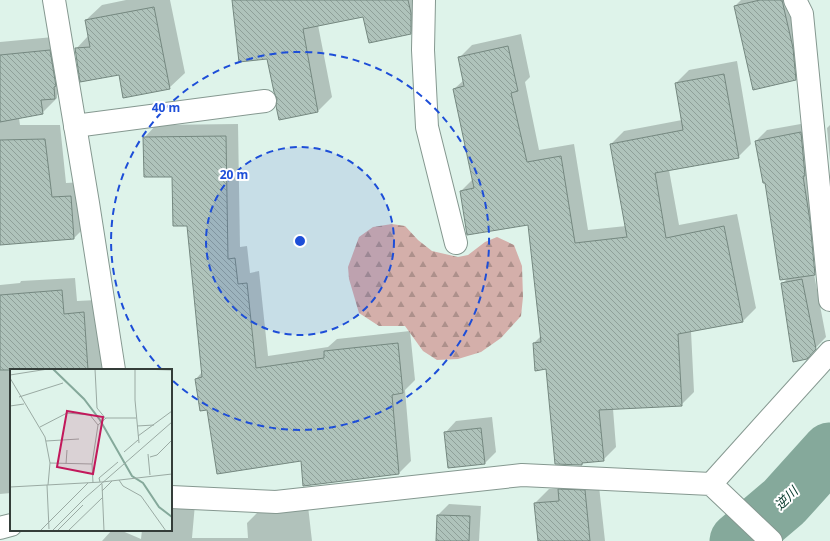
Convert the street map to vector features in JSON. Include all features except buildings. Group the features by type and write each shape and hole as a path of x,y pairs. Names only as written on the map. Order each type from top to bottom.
{"lane":[{"path":"54,0 114,369"},
{"path":"424,0 423,50 427,128 456,243"},
{"path":"795,0 802,14 830,300"},
{"path":"75,126 265,101"},
{"path":"711,484 830,352"},
{"path":"172,497 276,502 522,475 711,484 771,541"},
{"path":"0,528 10,525"}],"green space":[{"path":"392,224 405,226 418,240 432,251 458,257 468,255 485,242 497,237 514,245 522,266 523,297 521,316 501,338 481,352 458,359 437,360 423,351 405,326 379,326 359,313 349,279 348,267 359,237 373,227"}],"waterway":[{"name":"逆川","path":"738,541 784,502 830,451"}]}
